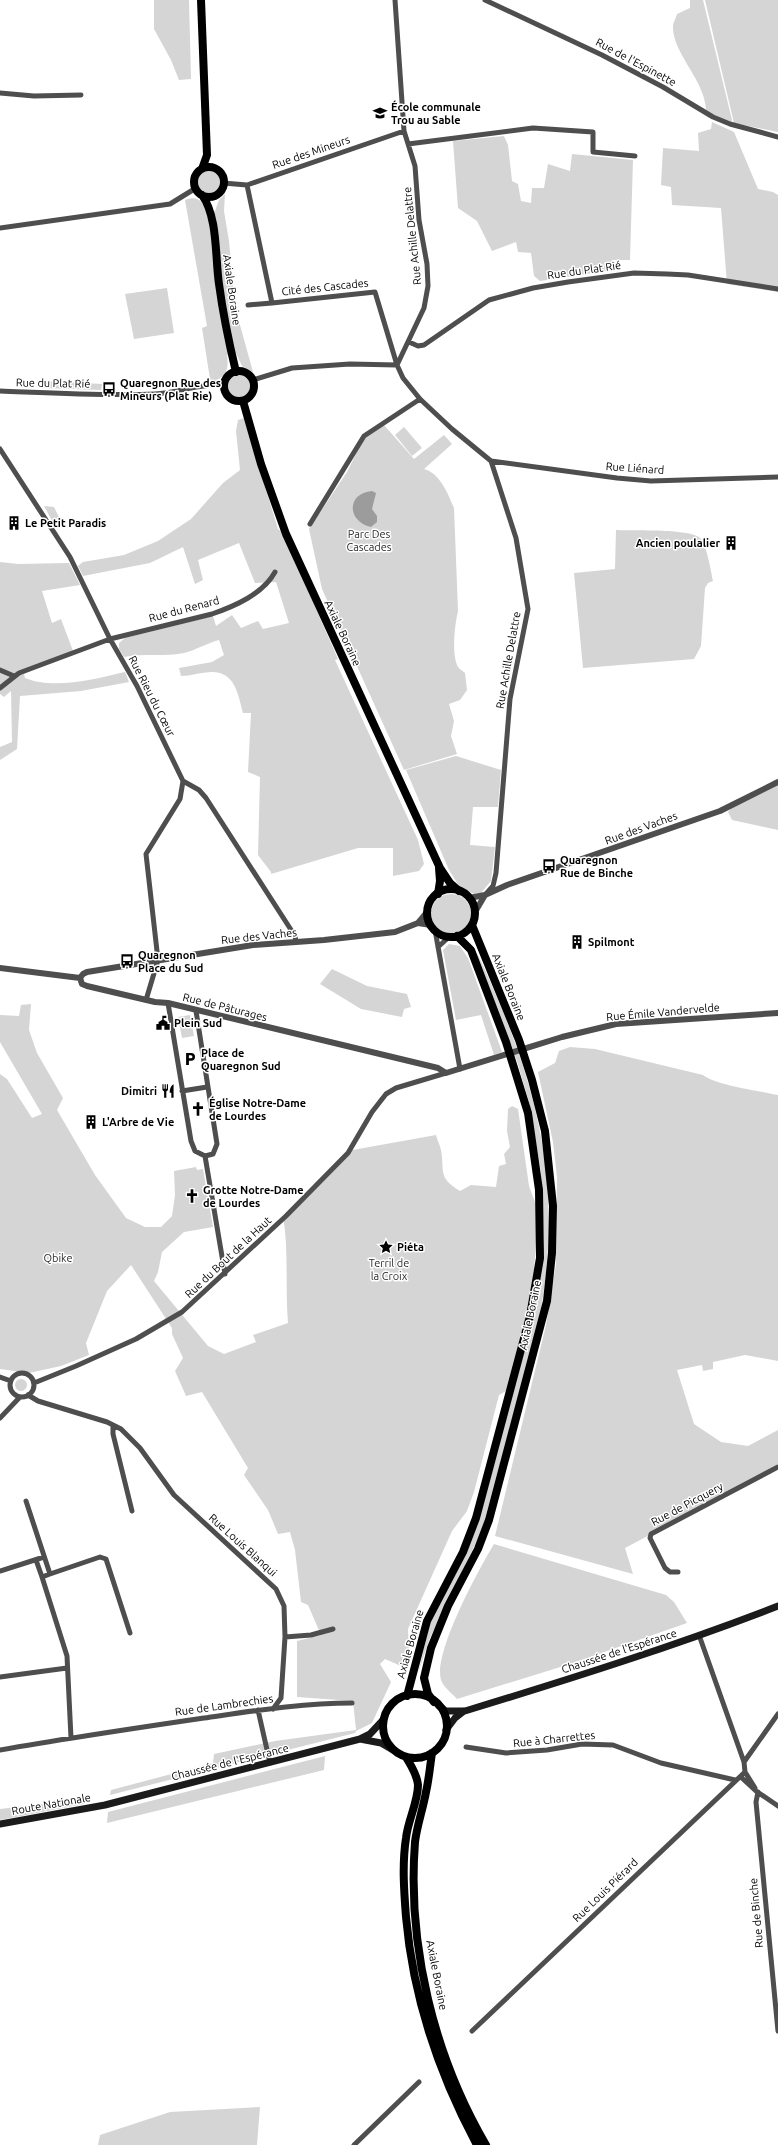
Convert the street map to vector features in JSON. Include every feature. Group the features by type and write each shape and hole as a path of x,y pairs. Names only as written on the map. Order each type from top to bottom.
{"main road":[{"path":"201,0 208,155 202,169 194,179 196,188 202,195 211,211"},
{"path":"208,155 216,169 222,175 223,183 222,187 216,194 211,211"},
{"path":"202,169 209,167 216,169"},
{"path":"202,195 212,196 216,194"},
{"name":"Axiale Boraine","path":"211,211 220,291 228,338 236,372"},
{"path":"236,372 244,372 252,380 253,393 242,401 229,398 224,385 228,376 236,372"},
{"name":"Axiale Boraine","path":"242,401 261,464 286,534 440,868 450,883 469,898"},
{"name":"Axiale Boraine","path":"428,911 431,902 438,894 440,868"},
{"path":"438,894 448,890 459,891"},
{"path":"453,937 467,932 472,925 475,912 469,898"},
{"path":"428,911 433,928"},
{"name":"Axiale Boraine","path":"437,1704 425,1688 424,1669 442,1617 478,1549 489,1520 543,1318 549,1282 553,1236 552,1188 544,1131 527,1064 519,1040 472,925"},
{"name":"Axiale Boraine","path":"407,1696 427,1621 463,1552 476,1518 534,1300 540,1247 538,1184 528,1113 515,1068 471,950 453,937 433,928"},
{"name":"Chaussée de l'Espérance","path":"465,1711 700,1636 778,1606"},
{"path":"360,1739 370,1734 384,1718 392,1705 407,1696 422,1696 446,1711 465,1711"},
{"path":"437,1704 445,1719 446,1730"},
{"path":"360,1739 381,1743 406,1757 419,1758 432,1753 442,1743 446,1730 455,1718 465,1711"},
{"path":"384,1718 384,1734 393,1750"},
{"name":"Chaussée de l'Espérance","path":"105,1805 360,1739"},
{"name":"Axiale Boraine","path":"432,1753 428,1784 415,1842 415,1888 419,1949 431,2009 455,2083 486,2145"},
{"name":"Axiale Boraine","path":"406,1757 416,1773 418,1785 406,1838 404,1859 406,1918 411,1956 417,1988 436,2056 457,2107 477,2145"},
{"name":"Route Nationale","path":"0,1824 105,1805"}],"street":[{"name":"Rue Achille Delattre","path":"395,0 404,131 416,166 417,199 427,264 428,286 424,308 397,365"},
{"name":"Rue de l'Espinette","path":"485,0 602,55 663,87 713,117 730,124 778,138"},
{"path":"0,93 34,96 81,95"},
{"path":"408,144 533,128 593,132 593,152 635,156"},
{"name":"Rue des Mineurs","path":"223,183 247,185 404,131"},
{"name":"Cité des Cascades","path":"247,185 272,303"},
{"path":"0,228 170,204 196,188"},
{"name":"Rue du Plat Rié","path":"409,342 418,346 424,345 483,304 496,297 532,288 584,280 634,273 667,274 688,275 778,289"},
{"name":"Cité des Cascades","path":"248,306 375,292 397,365"},
{"path":"252,380 292,368 350,364 397,365 404,378 420,399 452,429 491,461"},
{"name":"Rue du Plat Rié","path":"0,391 150,394 211,384 224,385"},
{"path":"310,524 364,436 420,399"},
{"name":"Rue Rieu du Cœur","path":"0,449 70,557 110,639 137,686 183,781"},
{"name":"Rue Achille Delattre","path":"485,896 493,886 496,873 510,699 528,609 516,538 491,461"},
{"name":"Rue Liénard","path":"491,461 613,478 651,481 778,477"},
{"name":"Rue du Renard","path":"0,688 14,676 110,639 212,614 227,608 250,596 265,585 270,581 275,572"},
{"path":"0,670 14,676"},
{"path":"146,1000 158,960 146,854 180,799 183,781 199,790 206,798 295,936 296,942"},
{"name":"Rue des Vaches","path":"469,898 485,896 507,885 720,811 778,782"},
{"path":"475,912 485,896"},
{"path":"418,924 428,911"},
{"name":"Rue des Vaches","path":"80,978 86,972 253,945 395,932 418,924 433,928"},
{"path":"433,928 438,947 460,1069"},
{"path":"438,947 453,937"},
{"name":"Rue de Pâturages","path":"0,968 80,978 82,984 87,986 146,1000 168,1003 438,1068 446,1073"},
{"path":"168,1003 193,1148 198,1154 205,1156 213,1154 217,1144 196,1010"},
{"name":"Rue Émile Vandervelde","path":"460,1069 568,1036 616,1024 778,1013"},
{"name":"Rue du Bout de la Haut","path":"34,1383 76,1366 167,1323 182,1312 226,1274 286,1216 348,1152 372,1112 386,1094 396,1088 460,1069"},
{"path":"182,1091 207,1087"},
{"path":"205,1156 226,1274"},
{"path":"0,1418 20,1397 28,1395 33,1389 34,1383 27,1375 17,1375 11,1381"},
{"path":"0,1377 11,1381"},
{"path":"11,1381 12,1391 20,1397"},
{"name":"Rue Louis Blanqui","path":"28,1395 38,1401 113,1425 125,1432 140,1448 174,1495 270,1581 281,1597 285,1615 281,1698 273,1708"},
{"path":"113,1425 113,1434 132,1511"},
{"name":"Rue de Picquery","path":"678,1572 670,1572 665,1568 650,1538 651,1534 778,1467"},
{"path":"26,1501 50,1574"},
{"path":"0,1571 44,1557"},
{"path":"42,1577 100,1557 106,1559 130,1633"},
{"path":"36,1560 67,1656 71,1738"},
{"path":"285,1637 293,1638 334,1630"},
{"path":"700,1636 744,1762 745,1772 757,1792"},
{"path":"0,1677 67,1668"},
{"name":"Rue de Lambrechies","path":"0,1750 99,1733 258,1710 319,1703 352,1703"},
{"path":"258,1710 270,1763"},
{"path":"744,1762 778,1714"},
{"name":"Rue à Charrettes","path":"466,1747 506,1753 547,1750 582,1744 613,1745 662,1763 735,1780"},
{"path":"745,1772 742,1778 757,1792 778,1806"},
{"name":"Rue Louis Piérard","path":"472,2031 735,1780 742,1778"},
{"name":"Rue de Binche","path":"757,1792 756,1802 778,2031"},
{"path":"354,2145 419,2082"}],"green space":[{"path":"154,0 189,0 191,79 179,80 171,60 154,29"},
{"path":"690,0 703,0 732,120 730,124 706,110 700,88 683,57 674,36 673,25 677,14 690,8"},
{"path":"705,0 778,0 778,132 734,123"},
{"path":"712,122 734,132 758,189 773,192 778,195 778,292 727,284 721,208 672,205 671,187 661,185 663,148 699,151 698,133 711,129"},
{"path":"504,136 508,145 512,181 518,184 521,201 531,203 532,188 544,188 548,164 570,171 572,154 633,160 630,260 612,260 613,270 540,281 534,276 531,253 518,252 516,242 492,251 477,221 458,208 453,141"},
{"path":"209,171 217,174 220,182 217,190 209,193 201,190 198,182 201,174"},
{"path":"225,194 224,211 229,241 235,307 253,372 242,366 236,353 227,355 228,364 226,371 218,380 213,382 210,379 202,328 207,326 185,200 193,198 199,200 203,204 206,211 215,211 219,200"},
{"path":"167,288 174,333 134,339 125,294"},
{"path":"235,375 243,375 250,382 250,390 243,397 235,397 228,390 228,382"},
{"path":"40,381 102,384 101,390 41,388"},
{"path":"244,418 278,529 282,532 338,659 335,660 418,840 424,864 419,871 393,876 393,848 358,848 271,874 258,855 260,777 248,772 251,713 243,713 234,685 226,676 220,673 212,672 181,676 179,668 212,662 224,655 219,640 188,652 176,654 124,657 119,649 119,643 125,638 213,616 216,626 232,615 241,628 258,621 263,629 289,623 276,582 255,583 239,543 198,560 203,580 195,584 183,547 150,563 83,576 78,566 83,562 124,555 158,541 191,519 223,483 240,470 236,431 238,420"},
{"name":"Parc Des Cascades","path":"384,425 414,459 444,435 452,444 424,469 430,471 439,479 454,508 458,611 454,647 458,667 465,673 467,690 460,700 449,704 454,721 451,736 457,754 404,770 322,589 309,529 347,472 364,438"},
{"path":"404,427 422,448 412,456 395,435"},
{"path":"44,506 54,507 59,517 56,528"},
{"path":"616,530 687,533 696,535 701,539 707,553 713,581 708,583 705,588 701,646 694,659 583,668 574,573 615,569"},
{"path":"0,562 18,564 69,563 80,585 42,591 52,623 61,619 73,651 24,674 25,678 49,683 61,683 88,680 125,672 129,682 81,691 20,696 17,749 0,760 0,747 12,742 11,691 4,697 0,694"},
{"path":"456,756 501,770 498,807 473,807 470,845 495,847 491,881 481,893 474,894 459,886 449,870 406,770"},
{"path":"778,782 778,830 732,820 728,812 735,804"},
{"path":"451,894 459,896 465,900 469,906 471,914 469,922 465,928 459,932 451,934 443,932 437,928 433,922 431,914 433,906 437,900 443,896"},
{"path":"449,944 460,946 468,958 502,1052 494,1055 481,1015 456,1020 443,950"},
{"path":"477,953 504,1014 518,1052 530,1090 539,1127 545,1164 548,1201 548,1240 545,1279 539,1320 482,1530 430,1638 418,1673 431,1619 460,1566 480,1517 534,1315 544,1242 541,1172 529,1102 517,1061 480,966"},
{"path":"332,969 367,986 407,994 411,1007 404,1009 402,1017 361,1009 320,984"},
{"path":"31,1004 29,1030 37,1053 63,1098 57,1110 95,1175 126,1218 145,1227 161,1227 172,1216 175,1195 174,1171 196,1167 197,1170 203,1169 213,1227 184,1232 162,1252 158,1272 154,1281 208,1346 224,1354 256,1342 253,1335 288,1323 286,1243 283,1216 347,1151 436,1135 441,1150 443,1173 448,1182 460,1191 471,1185 496,1187 499,1166 506,1164 504,1154 510,1147 507,1131 508,1109 512,1106 518,1109 529,1186 536,1205 534,1270 526,1322 506,1391 499,1395 474,1492 467,1511 452,1531 408,1629 409,1650 401,1666 385,1659 380,1664 391,1682 372,1723 356,1731 355,1733 110,1795 111,1790 213,1763 214,1754 275,1741 356,1730 353,1701 297,1697 297,1641 321,1635 308,1605 301,1602 295,1550 290,1532 278,1534 268,1510 244,1475 248,1468 202,1392 186,1396 175,1371 183,1358 172,1334 172,1328 131,1265 107,1291 86,1343 89,1355 61,1366 29,1373 0,1369 0,1074 7,1079 32,1118 42,1114 0,1042 0,1015 19,1016 21,1005"},
{"path":"190,1015 194,1036 182,1038 178,1017"},
{"path":"570,1047 595,1049 703,1075 709,1079 727,1085 778,1095 778,1361 745,1355 713,1362 713,1369 703,1371 702,1365 677,1370 694,1424 721,1442 748,1446 778,1430 778,1467 625,1548 633,1574 495,1536 546,1325 556,1264 557,1177 553,1142 538,1072 555,1063 559,1051"},
{"path":"19,1379 23,1379 27,1385 23,1391 19,1391 15,1387 15,1383"},
{"path":"494,1544 666,1595 674,1602 687,1623 570,1664 457,1699 442,1683 440,1667 450,1632 459,1611 478,1572"},
{"path":"325,1756 324,1770 107,1823 108,1812"},
{"path":"83,1799 84,1804 0,1820 0,1809"},
{"path":"260,2107 257,2145 98,2145 100,2135 170,2112"}],"shaded area":[{"path":"372,491 376,493 372,509 377,516 377,522 371,527 363,524 357,519 353,508 354,502 358,497 364,493"}],"place":[{"name":"École communale Trou au Sable","path":"380,113"},
{"name":"Quaregnon Rue des Mineurs (Plat Rie)","path":"109,389"},
{"name":"Le Petit Paradis","path":"14,523"},
{"name":"Ancien poulalier","path":"731,543"},
{"name":"Quaregnon Rue de Binche","path":"549,866"},
{"name":"Spilmont","path":"577,942"},
{"name":"Quaregnon Place du Sud","path":"127,961"},
{"name":"Plein Sud","path":"163,1023"},
{"name":"Place de Quaregnon Sud","path":"190,1059"},
{"name":"Dimitri","path":"168,1091"},
{"name":"Église Notre-Dame de Lourdes","path":"198,1109"},
{"name":"L'Arbre de Vie","path":"91,1122"},
{"name":"Grotte Notre-Dame de Lourdes","path":"192,1196"},
{"name":"Piéta","path":"386,1247"}],"park label":[{"name":"Qbike","path":"58,1258"},
{"name":"Terril de la Croix","path":"389,1269"}]}
